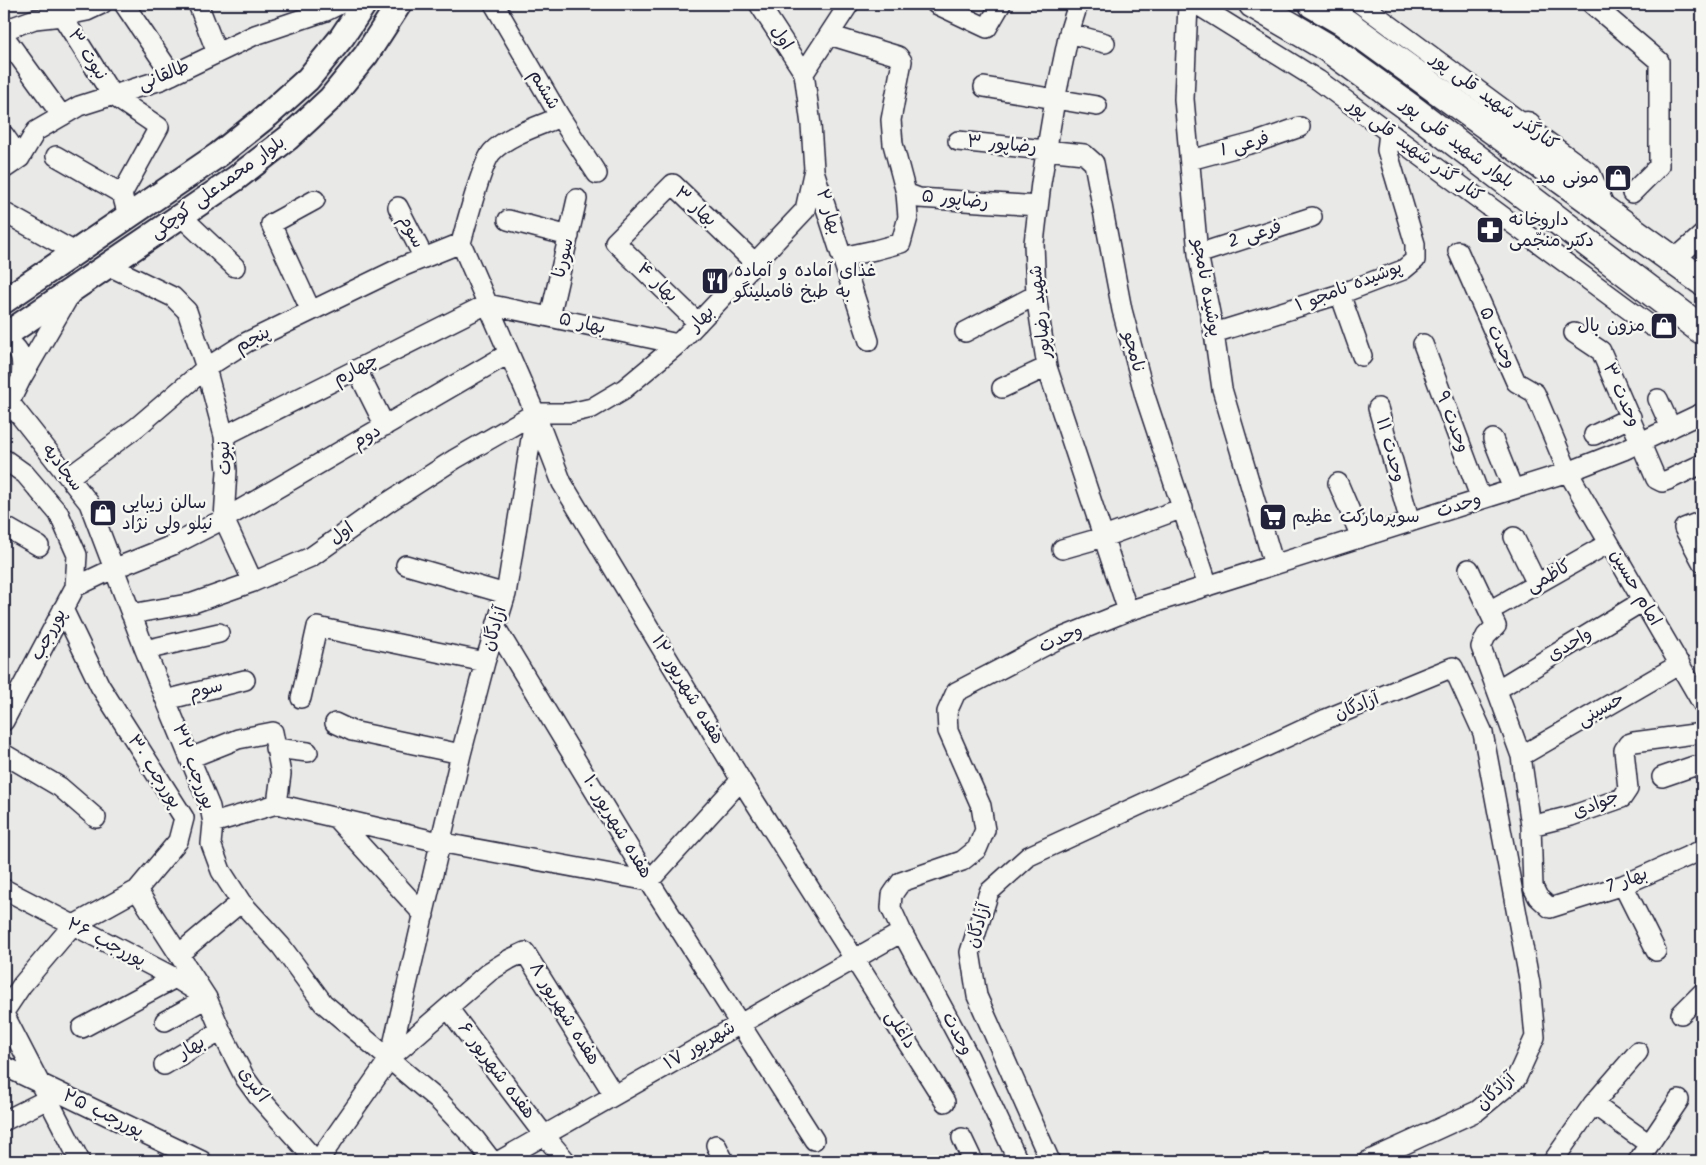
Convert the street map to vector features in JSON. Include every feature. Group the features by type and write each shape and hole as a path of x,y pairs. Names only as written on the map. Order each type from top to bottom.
{"highway":[{"name":"بلوار شهید قلی پور","path":"1252,4 1328,48 1409,107 1702,330"},
{"name":"بلوار شهید قلی پور","path":"1313,4 1352,13 1520,136 1609,215 1702,281"},
{"path":"1328,48 1352,13"}],"main road":[{"name":"بلوار محمدعلی کوچکی","path":"4,300 218,155 268,115 308,79 342,37 364,4"},
{"name":"بلوار محمدعلی کوچکی","path":"4,336 235,179 281,143 330,100 366,55 399,4"}],"street":[{"path":"4,30 35,19 87,11 102,4"},
{"path":"124,4 172,75"},
{"path":"198,4 217,53"},
{"name":"طالقانی","path":"4,169 20,158 36,131 79,106 161,80 255,35 340,4"},
{"name":"ششم","path":"494,4 560,117 598,174"},
{"name":"اول","path":"759,4 804,73"},
{"path":"804,73 849,4"},
{"path":"936,4 987,28 1001,4"},
{"name":"شهید رضاپور","path":"1078,4 1069,33 1046,150 1034,243 1036,295 1047,367 1128,611"},
{"name":"پوشیده نامجو","path":"1188,4 1184,99 1198,254 1214,333 1222,388 1274,565"},
{"name":"کنار گذر شهید قلی پور","path":"1196,4 1318,80 1651,326"},
{"path":"1592,4 1659,61 1659,166 1632,193"},
{"name":"نبوت ۳","path":"62,16 112,95"},
{"path":"1069,33 1105,43"},
{"name":"رضاپور ۵","path":"829,35 898,56 902,61 891,120 894,144 906,193 919,198 1038,206"},
{"path":"4,36 62,116"},
{"name":"بهار","path":"535,413 570,413 592,408 624,389 678,344 805,210 814,170 811,125 804,73"},
{"path":"984,87 1097,106"},
{"path":"112,95 159,127 122,194 128,216"},
{"path":"1389,132 1409,107"},
{"path":"461,243 484,169 491,153 505,141 560,117"},
{"name":"فرعی 1","path":"1190,160 1257,142 1300,127"},
{"name":"پوشیده نامجو ۱","path":"1214,333 1340,294 1403,270 1415,260 1415,244 1387,150 1389,132"},
{"path":"4,135 20,158"},
{"name":"رضاپور ۳","path":"958,141 1046,150"},
{"name":"نامجو","path":"1046,150 1084,154 1094,163 1122,310 1145,396 1184,508 1208,586"},
{"path":"56,156 122,194"},
{"name":"بهار ۲","path":"814,170 869,341"},
{"name":"بهار ۳","path":"614,242 673,184 755,263"},
{"path":"842,257 901,243 908,217 906,193"},
{"name":"سورنا","path":"550,317 577,198"},
{"path":"312,311 271,224 316,200"},
{"name":"سوم","path":"398,207 424,258"},
{"path":"7,214 75,252"},
{"path":"181,216 235,267"},
{"name":"فرعی 2","path":"1198,254 1312,217"},
{"path":"508,220 569,236"},
{"path":"1674,260 1702,235"},
{"name":"بهار ۴","path":"614,242 698,323"},
{"name":"پنجم","path":"69,477 137,427 206,368 246,342 404,266 461,243"},
{"name":"هفده شهریور ۱۲","path":"461,243 535,413 562,483 741,780 854,959"},
{"name":"وحدت ۵","path":"1458,251 1516,382 1535,394 1568,472"},
{"name":"نبوت","path":"107,265 173,297 187,311 206,368 224,436 227,471 224,519"},
{"path":"7,408 21,379 73,288"},
{"path":"1340,294 1362,356"},
{"path":"965,332 1036,295"},
{"name":"بهار ۵","path":"487,304 678,344"},
{"name":"چهارم","path":"224,436 487,304"},
{"name":"وحدت ۳","path":"1574,332 1601,351 1656,478 1662,482 1702,464"},
{"path":"4,340 10,342 18,351 22,362 21,379"},
{"name":"وحدت ۹","path":"1422,344 1481,499"},
{"name":"دوم","path":"224,519 508,354"},
{"path":"1002,388 1047,367"},
{"path":"357,370 385,426"},
{"path":"1658,400 1671,428"},
{"name":"سجادیه","path":"7,408 69,477 89,503 113,569"},
{"name":"وحدت ۱۱","path":"1378,408 1410,522"},
{"name":"اول","path":"132,614 193,603 253,582 311,557 455,459 535,413"},
{"name":"آزادگان","path":"390,1058 461,754 485,662 506,594 535,413"},
{"name":"وحدت","path":"1018,1161 969,1057 891,908 892,895 901,882 962,861 977,849 985,830 981,806 948,730 947,712 956,692 1056,640 1128,611 1568,472 1641,442 1702,413"},
{"path":"1594,435 1631,417"},
{"path":"1492,439 1513,489"},
{"path":"4,458 25,474 59,514 77,555 75,587 113,569 173,545 224,519 253,582"},
{"name":"امام حسین","path":"1568,472 1702,704"},
{"path":"1338,483 1361,537"},
{"path":"1062,549 1104,537 1184,508"},
{"path":"1702,521 1684,528 1702,562"},
{"path":"4,526 40,546"},
{"path":"1514,537 1537,584"},
{"name":"کاظمی","path":"1489,611 1609,543"},
{"path":"406,565 506,594"},
{"name":"پوررجب ۳۲","path":"113,569 210,807 213,823 211,844 222,871 241,902 281,946 323,1003 439,1101 475,1139 492,1161"},
{"path":"1470,569 1496,626 1486,636 1481,646 1521,756 1531,826"},
{"name":"پوررجب","path":"4,721 75,587"},
{"name":"واحدی","path":"1498,689 1643,601"},
{"name":"پوررجب ۳۰","path":"63,610 100,686 184,818 178,840 137,890 72,926"},
{"path":"301,698 317,627 485,662"},
{"name":"هفده شهریور ۱۰","path":"496,628 649,881 814,1140"},
{"path":"146,650 219,633"},
{"name":"حسینی","path":"1521,756 1680,664"},
{"name":"آزادگان","path":"1050,1161 976,996 970,952 989,892 1029,856 1326,719 1453,667 1483,734 1530,984 1535,1037 1516,1079 1477,1111 1368,1161"},
{"name":"سوم","path":"166,700 245,680"},
{"path":"335,723 352,731 461,754"},
{"name":"جوادی","path":"1531,826 1571,816 1622,798 1628,789 1624,750 1628,744 1702,733"},
{"path":"190,758 238,739 274,740 308,752"},
{"path":"274,740 280,774 277,804"},
{"path":"4,754 60,787 96,818"},
{"path":"1662,777 1700,768"},
{"path":"213,823 277,804 439,842 649,881 741,780"},
{"path":"334,817 424,915"},
{"name":"بهار 7","path":"1531,826 1533,887 1538,897 1550,908 1623,885 1702,850"},
{"path":"1623,885 1656,951"},
{"name":"پوررجب ۲۶","path":"4,889 174,978 207,998"},
{"name":"اکبری","path":"137,890 207,998 221,1031 245,1078 258,1096 317,1161"},
{"path":"179,954 241,902"},
{"path":"72,926 22,984 4,1013 80,1161"},
{"name":"۱۷ شهریور","path":"499,1161 902,932"},
{"name":"هفده شهریور ۸","path":"390,1058 489,972 525,952 614,1095"},
{"name":"داغلی","path":"854,959 945,1102"},
{"path":"82,1028 174,978"},
{"path":"1681,1014 1702,993"},
{"path":"164,1021 207,998"},
{"name":"هفده شهریور ۶","path":"448,1008 544,1135 566,1161"},
{"name":"بهار","path":"164,1065 221,1031"},
{"path":"1553,1161 1593,1104 1638,1052"},
{"path":"317,1161 390,1058"},
{"name":"پوررجب ۲۵","path":"4,1066 202,1161"},
{"path":"4,1121 48,1099"},
{"path":"1638,1161 1679,1100"},
{"path":"1593,1104 1649,1144"},
{"path":"962,1138 973,1161"}],"place":[{"name":"مونی مد","path":"1618,178"},
{"name":"داروخانه دکتر منجّمی","path":"1490,230"},
{"name":"غذای آماده و آماده به طبخ فامیلینگو","path":"715,281"},
{"name":"مزون بال","path":"1664,326"},
{"name":"سالن زیبایی نیلو ولی نژاد","path":"103,513"},
{"name":"سوپرمارکت عظیم","path":"1273,517"}]}
